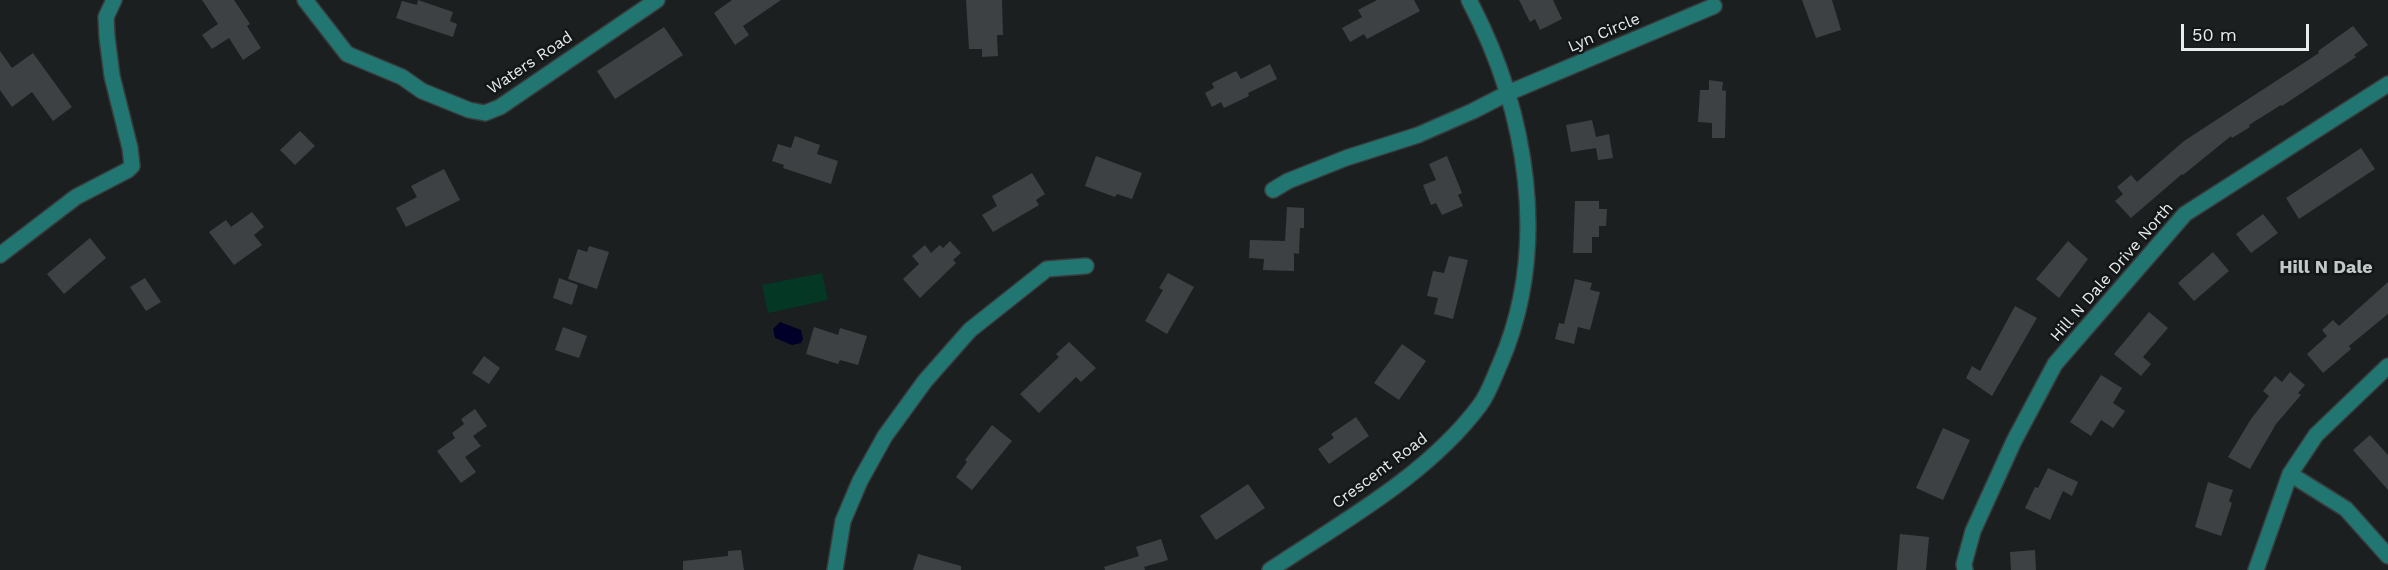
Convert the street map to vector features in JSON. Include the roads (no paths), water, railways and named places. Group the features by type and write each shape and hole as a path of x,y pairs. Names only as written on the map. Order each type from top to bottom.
{"street":[{"path":"0,255 76,197 128,170 132,165 112,76 107,37 106,17 114,0"},
{"name":"Waters Road","path":"305,0 347,54 402,76 422,91 469,110 485,113 500,107 657,0"},
{"name":"Crescent Road","path":"1270,570 1403,481 1429,459 1481,404 1511,335 1525,276 1528,242 1527,192 1519,137 1508,93 1491,48 1468,0"},
{"name":"Lyn Circle","path":"1274,190 1288,181 1346,158 1418,135 1508,93 1714,6"},
{"name":"Hill N Dale Drive North","path":"1965,570 1964,564 1973,531 2014,441 2055,364 2186,214 2388,84"},
{"path":"835,570 843,521 860,481 885,436 925,381 970,330 1047,269 1086,266"},
{"path":"2256,570 2290,474 2316,435 2388,366"},
{"path":"2290,474 2346,509 2388,556"}],"water":[{"path":"780,322 801,330 803,339 801,343 792,345 775,338 773,329"}],"district":[{"name":"Hill N Dale","path":"2326,268"}]}
